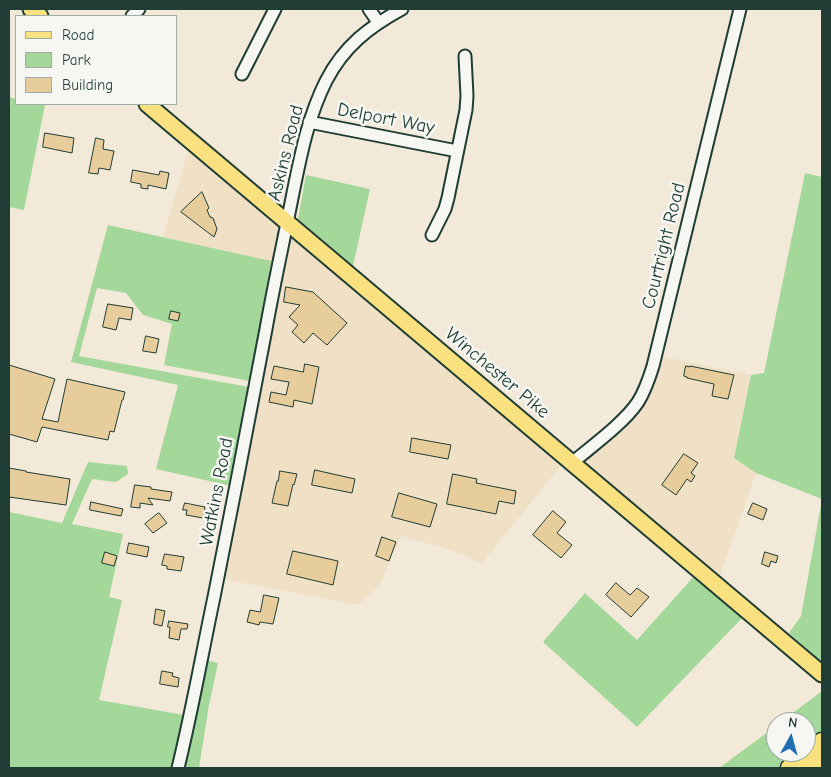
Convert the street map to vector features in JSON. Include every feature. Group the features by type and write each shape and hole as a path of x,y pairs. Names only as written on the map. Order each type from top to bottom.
{"highway":[{"path":"790,768 822,742"},
{"path":"812,768 822,758"}],"main road":[{"name":"Winchester Pike","path":"148,105 822,674"}],"street":[{"path":"242,74 275,9"},
{"path":"369,9 378,22"},
{"name":"Askins Road","path":"287,221 309,122 321,92 335,66 354,42 378,22 402,9"},
{"name":"Courtright Road","path":"572,462 631,411 649,380 740,9"},
{"path":"432,235 445,209 466,110 465,56"},
{"name":"Delport Way","path":"309,122 457,151"},
{"name":"Watkins Road","path":"178,768 214,596 287,221"}],"shaded area":[{"path":"201,136 571,453 482,563 444,548 401,536 379,586 358,605 213,577 250,381 270,261 163,237 188,152"},
{"path":"660,356 751,375 734,458 756,473 719,579 588,467 587,456 636,413 652,387"}],"green space":[{"path":"9,97 15,99 15,105 45,105 24,210 9,207"},
{"path":"805,173 822,177 822,499 756,473 734,458 751,375 764,373"},
{"path":"306,175 370,189 353,266 298,219"},
{"path":"108,225 271,261 250,381 164,365 172,324 143,315 126,293 97,288 79,356 249,387 231,486 156,469 178,385 71,362"},
{"path":"88,462 127,466 128,474 116,482 92,479 72,524 123,534 109,597 122,600 99,700 184,715 173,768 9,768 9,512 62,523"},
{"path":"822,499 822,663 789,633 801,616"},
{"path":"696,574 744,616 637,727 543,642 585,593 637,640"},
{"path":"205,660 218,663 199,768 183,768 195,717"},
{"path":"822,691 822,732 816,738 816,712 794,712"},
{"path":"766,733 766,762 788,762 781,768 719,768"}],"building":[{"path":"45,133 74,138 72,153 43,147"},
{"path":"96,138 104,140 103,149 114,151 110,170 99,168 98,174 89,173"},
{"path":"133,170 159,175 160,171 169,173 166,189 148,185 148,189 141,188 141,184 131,182"},
{"path":"202,192 209,208 207,210 210,217 213,218 217,229 214,237 181,212"},
{"path":"286,287 313,292 347,323 327,345 313,333 304,343 292,332 298,325 289,317 300,305 284,302"},
{"path":"108,304 133,308 131,320 119,318 116,330 103,327"},
{"path":"171,311 180,313 178,321 169,319"},
{"path":"146,336 159,339 156,353 143,351"},
{"path":"305,364 319,367 312,404 294,400 293,407 269,402 271,392 286,395 289,382 271,379 274,366 303,372"},
{"path":"9,365 55,379 42,419 58,422 67,379 125,392 114,432 110,431 108,440 42,427 37,442 9,434"},
{"path":"686,366 734,375 728,399 712,396 714,384 684,376"},
{"path":"412,438 451,445 448,459 410,452"},
{"path":"684,454 698,463 691,473 695,476 691,482 687,479 676,495 662,485"},
{"path":"9,468 70,479 66,505 9,497"},
{"path":"315,470 355,479 352,493 312,485"},
{"path":"280,471 297,474 288,506 272,503"},
{"path":"453,474 477,479 476,483 516,491 514,504 499,501 496,514 447,504"},
{"path":"135,485 172,492 170,501 148,498 153,505 140,503 140,508 131,507"},
{"path":"399,493 437,504 430,527 392,517"},
{"path":"91,502 123,509 121,516 90,510"},
{"path":"185,503 205,507 203,518 186,515 187,510 183,510"},
{"path":"753,503 767,509 763,520 748,514"},
{"path":"553,511 566,522 557,533 572,545 561,558 533,535"},
{"path":"159,513 167,523 153,533 145,524"},
{"path":"382,537 396,542 389,561 376,556"},
{"path":"129,543 149,547 147,557 127,553"},
{"path":"293,551 338,561 333,585 287,574"},
{"path":"105,552 117,556 114,566 102,563"},
{"path":"765,552 778,556 776,563 771,561 769,567 762,564"},
{"path":"165,554 184,557 181,571 167,569 167,566 162,565"},
{"path":"616,583 630,595 637,588 649,597 631,617 606,595"},
{"path":"264,595 279,598 273,624 260,622 259,625 247,622 250,610 260,612"},
{"path":"156,609 165,611 162,626 154,624"},
{"path":"169,621 188,624 187,629 181,629 179,640 169,638"},
{"path":"162,671 173,673 172,676 179,678 178,687 160,684"}]}
